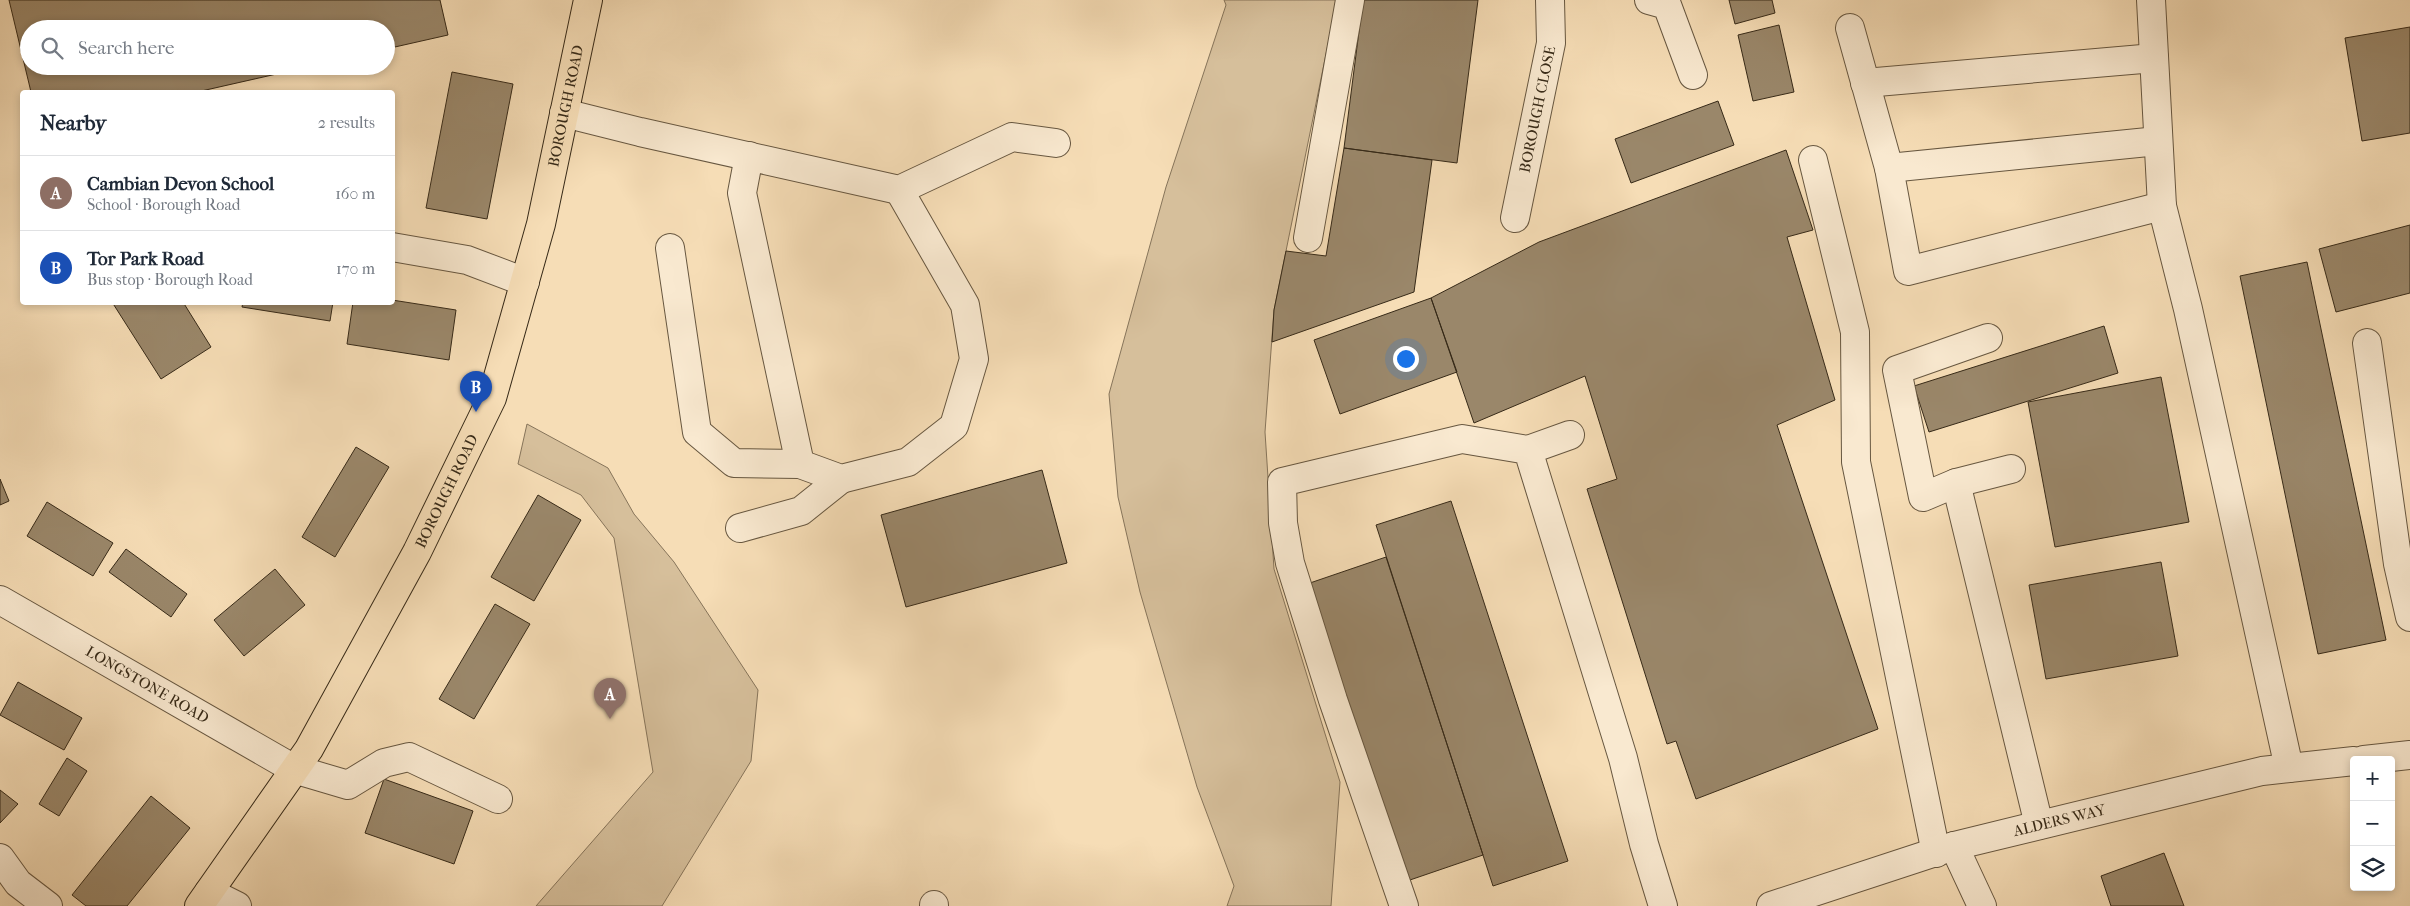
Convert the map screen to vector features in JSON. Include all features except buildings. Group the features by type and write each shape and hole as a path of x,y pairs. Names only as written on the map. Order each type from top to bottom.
{"main road":[{"name":"BOROUGH ROAD","path":"204,899 309,749 417,552 492,398 541,224 588,0"}],"street":[{"path":"1308,238 1350,0"},
{"name":"BOROUGH CLOSE","path":"1515,218 1551,43 1550,0"},
{"path":"1650,0 1667,5 1693,75"},
{"path":"2151,0 2162,206 2190,319 2289,768"},
{"path":"1850,28 1889,168 1908,271 2162,206"},
{"path":"1866,83 2154,58"},
{"path":"564,113 899,190 1012,137 1056,143"},
{"path":"1889,168 2158,141"},
{"path":"749,156 742,193 800,464"},
{"path":"1813,160 1855,332 1856,462 1945,850 1982,906"},
{"path":"740,528 801,511 841,479 908,462 954,426 974,359 965,305 899,190"},
{"path":"395,248 467,260 525,282"},
{"path":"670,248 698,432 734,463 800,464 841,479"},
{"path":"1988,338 1896,370 1923,497 1956,483 2011,469"},
{"path":"2367,343 2398,564 2410,617"},
{"path":"1404,906 1333,700 1290,563 1283,523 1282,482 1462,439 1528,450 1570,435"},
{"path":"1528,450 1623,758 1644,844 1663,906"},
{"path":"1956,483 2039,825"},
{"name":"LONGSTONE ROAD","path":"0,600 294,769 348,784 384,763 409,757 498,798"},
{"path":"2395,757 2410,755"},
{"name":"ALDERS WAY","path":"1771,906 1945,850 2039,825 2262,771 2350,761"},
{"path":"0,858 18,882 48,906"},
{"path":"204,899 237,906"}],"shaded area":[{"path":"1224,0 1337,0 1274,310 1265,432 1274,569 1340,782 1331,906 1227,906 1234,886 1197,787 1140,592 1118,497 1109,394 1166,187 1226,5"},
{"path":"527,424 608,468 634,514 674,562 758,690 751,761 662,906 536,906 653,772 614,538 581,495 518,464"}],"place":[{"name":"Tor Park Road","path":"476,412"},
{"name":"Cambian Devon School","path":"610,719"}]}
